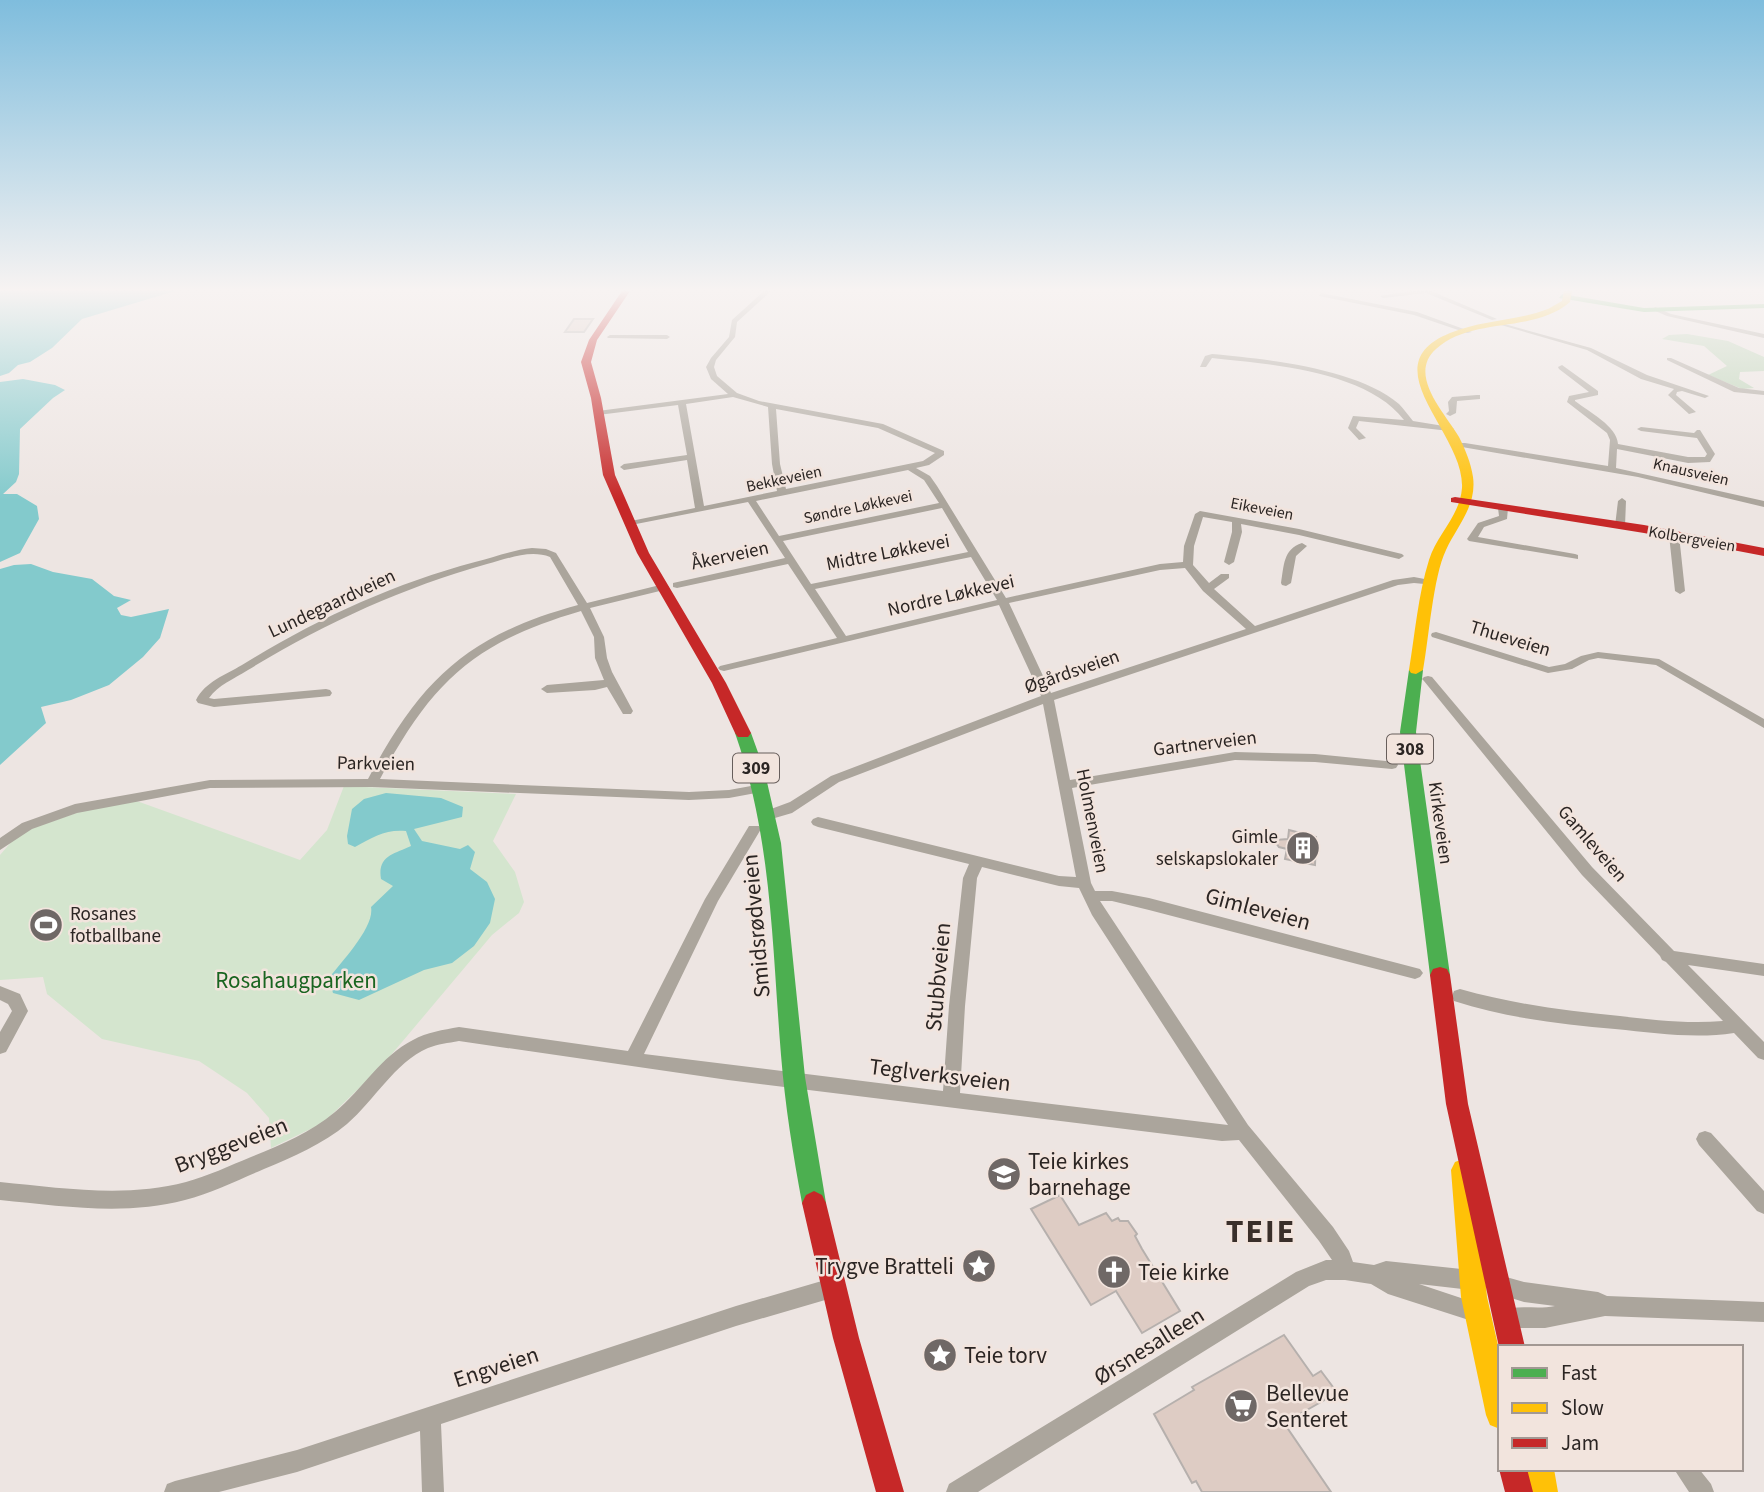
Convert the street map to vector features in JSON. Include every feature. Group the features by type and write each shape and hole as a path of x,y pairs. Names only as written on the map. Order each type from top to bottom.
{"main road":[{"name":"Smidsrødveien","path":"587,361 587,370 593,383 611,482 629,524 671,586 732,710 762,788 768,815 794,1079 809,1177 832,1289 890,1492"},
{"path":"1422,361 1421,379 1444,420 1462,502"},
{"name":"Kolbergveien","path":"1462,502 1620,526 1764,552"},
{"name":"Kirkeveien","path":"1462,502 1461,516 1448,531 1436,554 1408,732 1460,1123 1491,1315 1498,1393"},
{"name":"Kirkeveien","path":"1460,1123 1491,1315 1511,1345"},
{"path":"1514,1471 1519,1492"},
{"path":"1540,1471 1544,1492"}],"street":[{"path":"713,361 710,364 714,377 734,395"},
{"path":"1203,365 1205,361"},
{"path":"1245,361 1305,369 1387,397 1410,423"},
{"path":"1614,361 1644,377 1705,397"},
{"path":"1672,361 1729,387 1764,393"},
{"path":"1562,368 1595,393 1572,398 1570,402 1606,427 1612,436 1612,469"},
{"path":"1681,389 1674,391 1672,395 1692,412"},
{"path":"597,413 734,395 772,406 775,464 782,493"},
{"path":"1363,438 1352,428 1356,418 1410,423 1444,420 1453,411 1455,399 1477,397"},
{"path":"681,402 700,510"},
{"name":"Bekkeveien","path":"629,524 909,467 926,463 941,453 880,426 772,406"},
{"path":"1641,429 1698,434"},
{"name":"Knausveien","path":"1613,446 1688,460 1707,460 1711,454 1698,434"},
{"name":"Knausveien","path":"1465,444 1612,469 1709,489 1764,504"},
{"path":"624,467 692,457"},
{"name":"Holmenveien","path":"909,467 927,478 974,554 1003,603 1048,698 1086,890 1105,925 1242,1131 1326,1234 1342,1258 1345,1270"},
{"name":"Åkerveien","path":"751,500 843,639"},
{"path":"1620,526 1622,501"},
{"name":"Søndre Løkkevei","path":"777,539 944,505"},
{"path":"1503,509 1504,517 1481,525 1472,540 1575,557"},
{"name":"Eikeveien","path":"1188,565 1189,546 1200,514 1399,556"},
{"path":"1229,562 1237,532 1236,520"},
{"path":"1674,535 1680,591"},
{"path":"1286,583 1291,552 1296,547 1303,546"},
{"name":"Lundegaardveien","path":"326,693 214,703 202,700 209,690 248,665 355,608 432,578 517,554 540,551 552,555 563,567 583,606"},
{"name":"Midtre Løkkevei","path":"809,587 974,554"},
{"name":"Åkerveien","path":"671,586 791,560"},
{"path":"1188,565 1207,589 1252,629"},
{"name":"Nordre Løkkevei","path":"724,668 1160,567 1188,565"},
{"path":"1207,589 1225,576"},
{"name":"Øgårdsveien","path":"768,815 793,809 814,789 835,779 1048,698 1397,582 1430,587"},
{"path":"372,783 415,710 441,679 456,666 515,632 583,606 671,586"},
{"path":"583,606 601,640 600,656 627,711"},
{"name":"Thueveien","path":"1436,635 1548,670 1568,667 1598,655 1659,662 1764,724"},
{"name":"Gamleveien","path":"1427,679 1587,871 1764,1053"},
{"path":"547,689 595,686 612,682"},
{"name":"Gartnerveien","path":"1065,785 1235,756 1315,758 1392,765"},
{"name":"Parkveien","path":"0,845 27,826 65,812 158,792 228,782 372,783 689,796 729,794 762,788"},
{"name":"Gimleveien","path":"818,822 1415,973"},
{"path":"634,1059 712,899 754,829"},
{"name":"Stubbveien","path":"951,1098 969,891 973,867 977,862"},
{"path":"1667,956 1764,970"},
{"path":"0,993 14,999 20,1011 0,1048"},
{"path":"1460,996 1547,1016 1702,1030 1737,1026"},
{"name":"Teglverksveien","path":"440,1035 459,1034 634,1059 1222,1133 1242,1131"},
{"name":"Bryggeveien","path":"0,1191 48,1196 154,1197 216,1180 316,1136 343,1116 400,1055 423,1040 440,1035"},
{"path":"1705,1139 1764,1205"},
{"name":"Ørsnesalleen","path":"957,1492 1303,1279 1326,1270 1374,1275 1388,1284 1491,1315 1545,1318 1605,1306"},
{"name":"Ørsnesalleen","path":"1374,1275 1386,1271 1485,1282 1524,1292 1598,1302 1605,1306"},
{"name":"Engveien","path":"175,1492 298,1461 736,1316 832,1289"},
{"path":"1605,1306 1764,1312"},
{"path":"430,1417 433,1492"},
{"path":"1687,1471 1703,1492"}],"green space":[{"path":"1721,361 1764,361 1764,371 1740,372 1739,379 1754,388 1742,389 1708,375 1727,366"},
{"name":"Rosahaugparken","path":"344,786 516,794 493,841 515,872 524,902 519,913 492,935 381,1067 323,1123 271,1148 269,1118 247,1093 199,1061 102,1039 47,994 43,977 0,980 0,855 13,840 27,830 82,811 134,800 300,860 327,830"}],"water":[{"path":"0,361 32,361 18,365 9,373 0,376"},
{"path":"23,379 55,385 65,390 20,429 19,474 16,482 3,494 17,494 37,506 39,519 20,553 0,562 0,382"},
{"path":"31,564 53,572 92,579 114,596 131,600 117,608 121,615 131,617 169,609 160,638 143,657 109,685 71,700 41,707 46,723 0,765 0,569"},
{"path":"386,793 441,798 463,807 462,817 414,829 422,841 460,849 468,845 475,852 470,869 487,882 495,899 490,923 474,946 452,963 424,970 359,1000 333,993 329,978 363,934 371,915 371,907 393,886 381,879 380,871 384,861 411,846 406,831 386,833 355,847 348,844 347,836 352,809 364,799"}],"building":[{"name":"Gimle selskapslokaler","path":"1289,830 1316,837 1315,865 1285,859 1287,849 1279,847 1274,840 1288,839"},
{"name":"Teie kirke","path":"1060,1195 1079,1225 1106,1213 1112,1221 1118,1218 1120,1221 1128,1221 1180,1311 1142,1333 1116,1291 1091,1305 1031,1209"},
{"name":"Bellevue Senteret","path":"1284,1335 1313,1376 1321,1371 1336,1391 1284,1423 1331,1492 1202,1492 1196,1481 1192,1483 1154,1414 1194,1390 1192,1387"}],"traffic: fast":[{"path":"1416,670 1408,732 1440,975"},
{"path":"743,733 756,769 773,843 794,1077 814,1203"}],"traffic: slow":[{"path":"1416,670 1435,561 1464,505 1468,484 1465,464 1457,445 1425,389 1421,377 1423,361"},
{"path":"1463,1170 1474,1297 1498,1406"},
{"path":"1540,1471 1544,1492"}],"traffic: jam":[{"path":"586,361 596,398 609,475 643,553 719,683 743,733"},
{"path":"1455,500 1644,529 1764,552"},
{"path":"1440,975 1457,1104 1512,1345"},
{"path":"814,1203 846,1338 890,1492"},
{"path":"1514,1471 1519,1492"}],"place":[{"name":"Gimle selskapslokaler","path":"1303,848"},
{"name":"Rosanes fotballbane","path":"46,925"},
{"name":"Teie kirkes barnehage","path":"1004,1174"},
{"name":"Trygve Bratteli","path":"979,1266"},
{"name":"Teie kirke","path":"1114,1272"},
{"name":"Teie torv","path":"940,1355"},
{"name":"Bellevue Senteret","path":"1241,1406"}],"district":[{"name":"TEIE","path":"1261,1232"}]}
